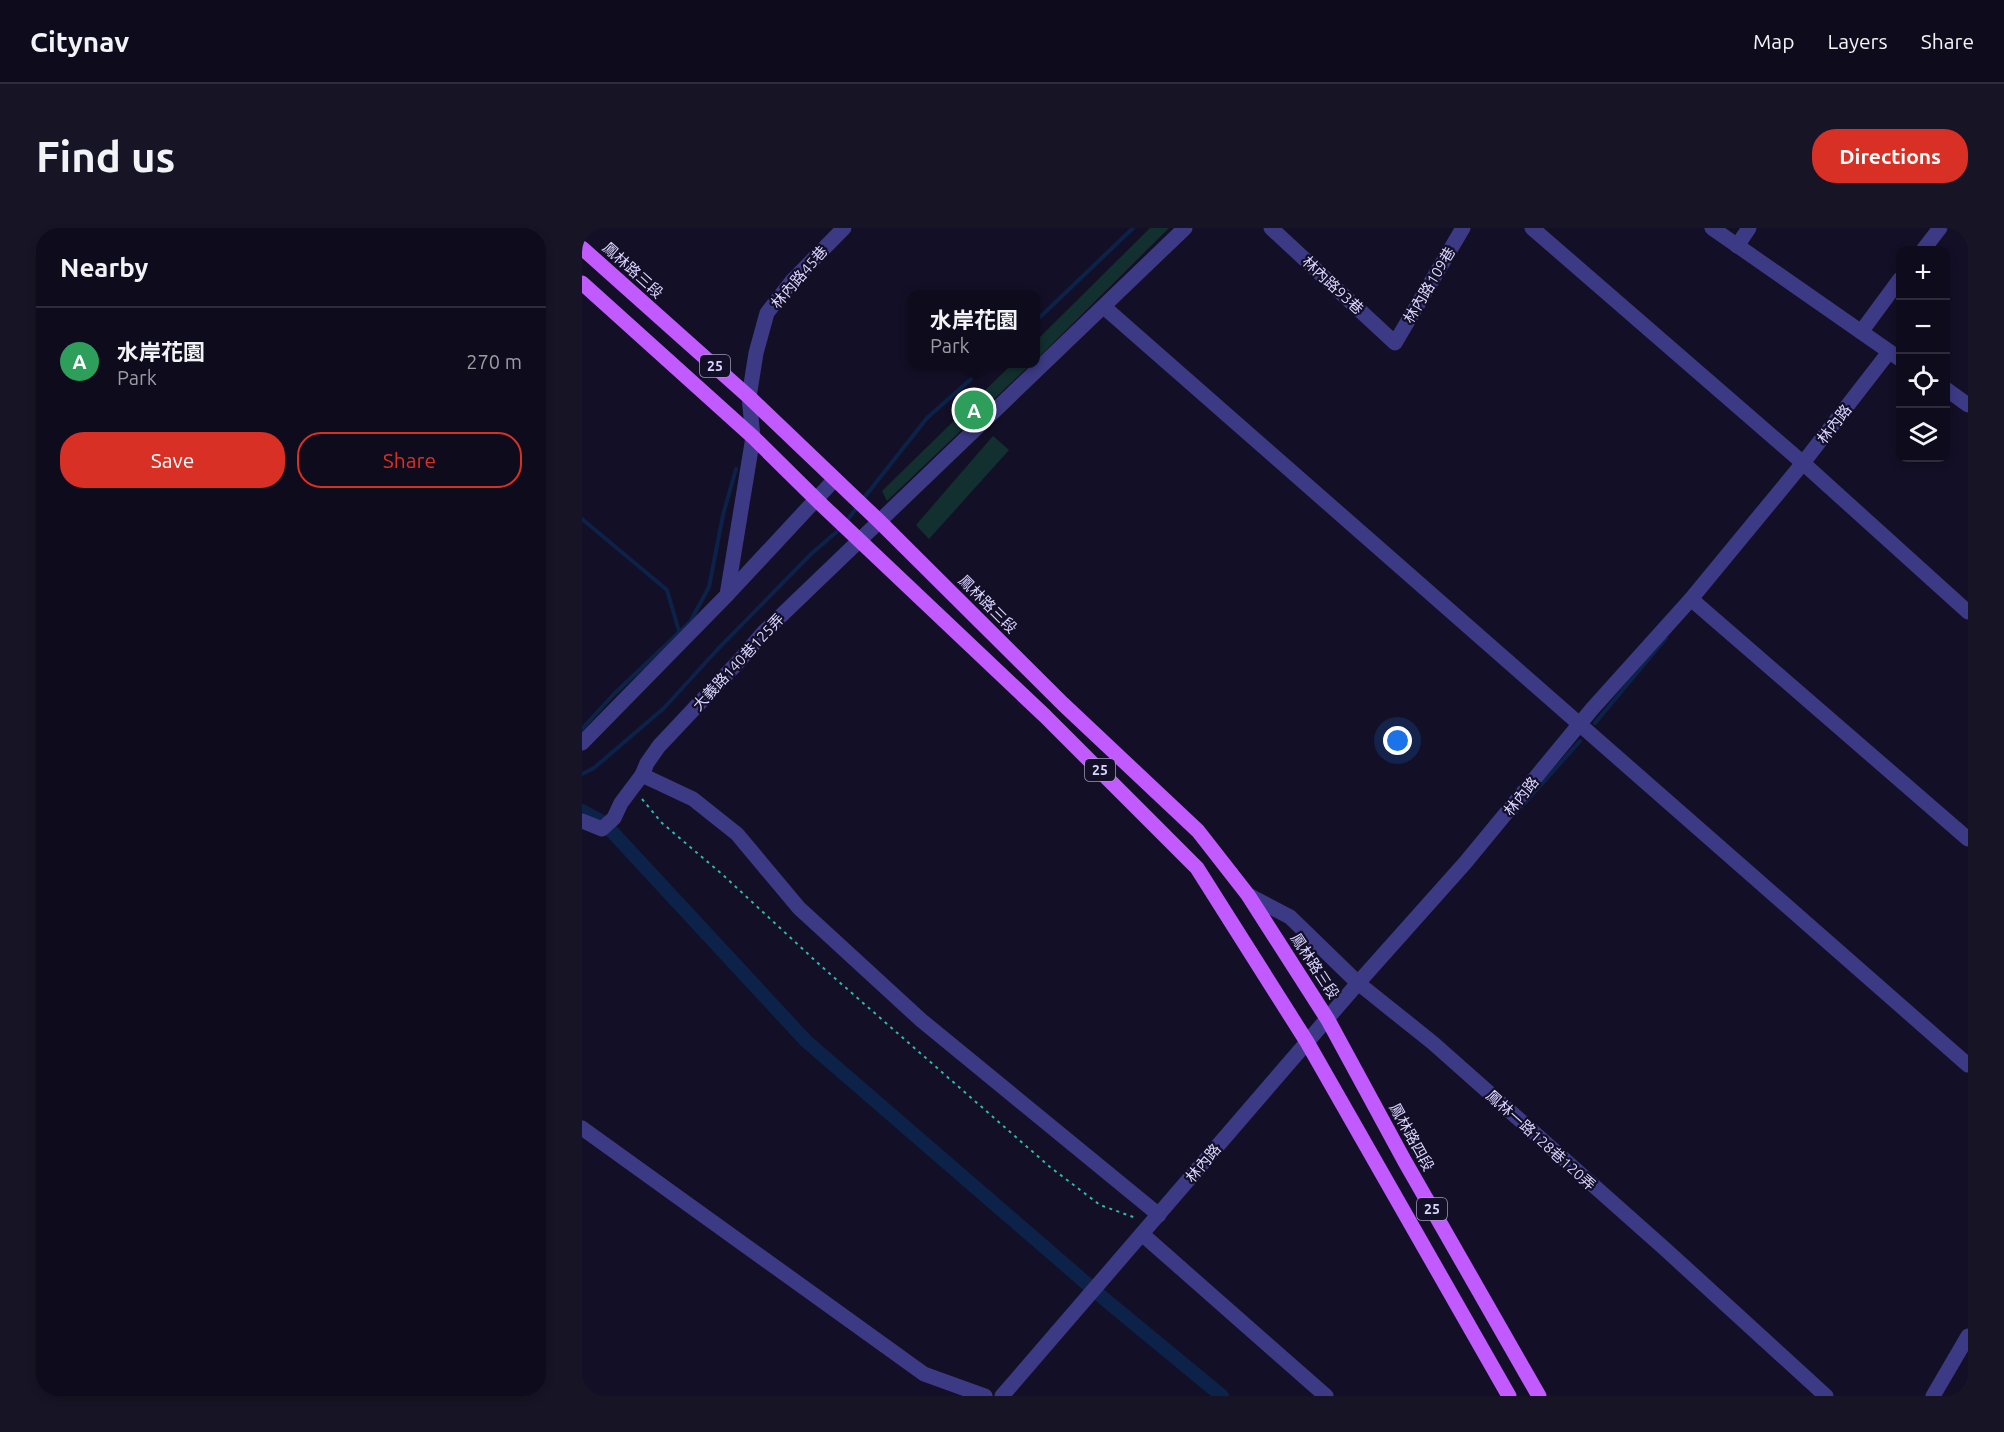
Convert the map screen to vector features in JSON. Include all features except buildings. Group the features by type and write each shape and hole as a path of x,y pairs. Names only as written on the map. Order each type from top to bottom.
{"main road":[{"name":"鳳林路三段","path":"582,248 749,396 877,519 1063,704 1198,831 1248,895 1328,1020"},
{"name":"25","path":"582,283 753,436 1045,716 1197,868 1307,1042 1509,1396"},
{"name":"鳳林路四段","path":"1328,1020 1404,1160 1539,1396"}],"street":[{"name":"林內路45巷","path":"727,595 753,436 749,396 756,353 767,313 792,281 843,228"},
{"path":"1185,228 1104,307 1968,1065"},
{"name":"林內路93巷","path":"1271,228 1395,343"},
{"name":"林內路109巷","path":"1395,343 1462,228"},
{"path":"1532,228 1803,463 1968,612"},
{"name":"林內路","path":"1002,1396 1328,1020 1358,982 1465,863 1579,725 1691,599 1895,356 1712,228"},
{"path":"1737,246 1749,228"},
{"path":"1926,246 1940,228"},
{"path":"1861,332 1896,284"},
{"name":"大義路140巷125弄","path":"1040,367 1104,307"},
{"name":"大義路140巷125弄","path":"582,821 602,829 614,818 621,803 642,775 659,746 764,632 856,537 1039,368"},
{"path":"1950,392 1968,405"},
{"path":"582,743 839,484"},
{"path":"1691,599 1968,838"},
{"path":"642,775 693,799 737,834 799,908 1150,1225 1326,1396"},
{"name":"鳳林一路128巷120弄","path":"1248,895 1290,917 1358,982 1433,1043 1826,1396"},
{"path":"582,1128 924,1374 985,1396"},
{"path":"1934,1396 1968,1336"}],"path":[{"path":"631,789 649,805 662,823 1050,1167 1100,1205 1150,1225"}],"green space":[{"path":"1150,228 1169,228 1040,356 1040,337"},
{"path":"1008,368 1027,368 887,501 882,491"},
{"path":"993,436 1009,450 929,539 916,525"}],"waterway":[{"path":"1040,317 1133,228"},
{"path":"863,499 927,418 983,368"},
{"path":"582,729 613,695 690,622 709,587 723,515 736,469"},
{"path":"845,523 859,505"},
{"path":"582,519 667,590 679,631"},
{"path":"582,774 594,768 664,708 811,554 840,529"},
{"path":"1595,723 1666,638"},
{"path":"1514,815 1580,741"},
{"path":"582,811 604,823 806,1041 1108,1302 1222,1396"}],"place":[{"name":"水岸花園","path":"974,410"}]}
